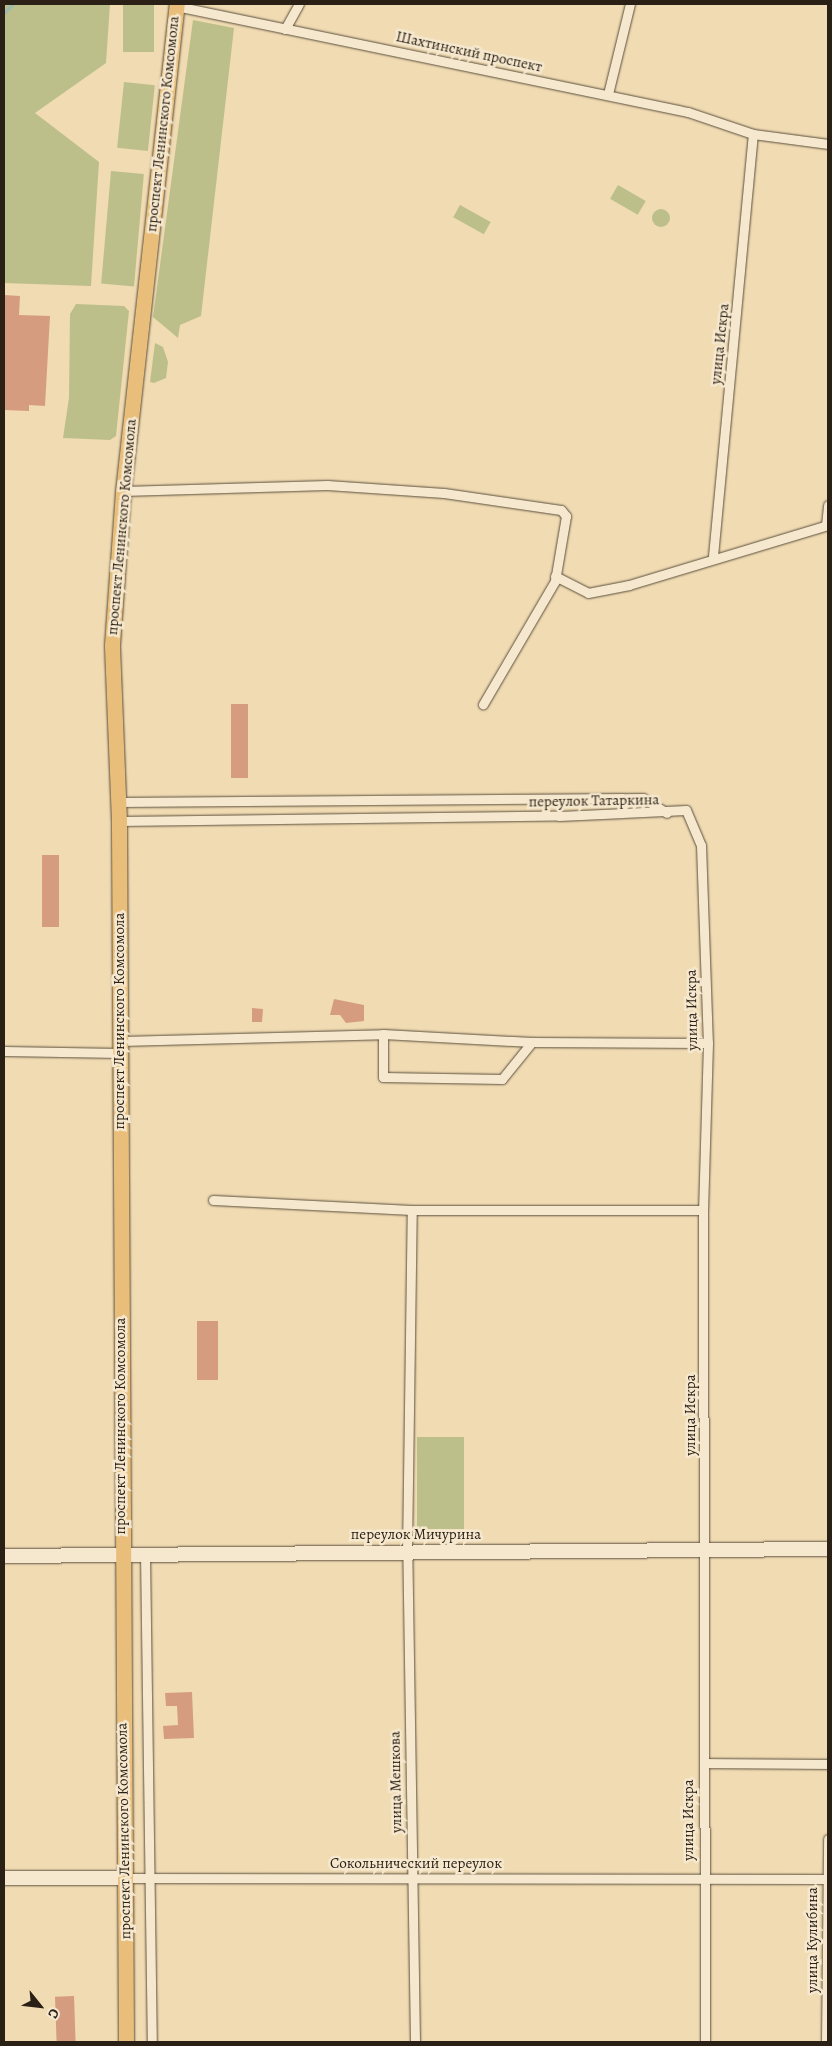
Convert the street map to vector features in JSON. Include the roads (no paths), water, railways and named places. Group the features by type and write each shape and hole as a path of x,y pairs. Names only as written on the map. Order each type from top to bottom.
{"main road":[{"name":"проспект Ленинского Комсомола","path":"126,2042 119,821 112,645 124,491 176,5"},
{"name":"переулок Мичурина","path":"4,1556 122,1553 828,1549"},
{"name":"Сокольнический переулок","path":"4,1878 124,1878"}],"street":[{"path":"285,29 300,4"},
{"path":"608,94 630,4"},
{"name":"Шахтинский проспект","path":"176,5 285,29 608,94 688,112 753,134 828,144"},
{"name":"улица Искра","path":"713,556 753,134"},
{"path":"124,491 327,485 444,493 551,508 566,516 556,576 483,704"},
{"path":"556,576 588,593 629,585 713,556 827,525 828,505"},
{"name":"переулок Татаркина","path":"118,802 643,798 667,813"},
{"name":"улица Искра","path":"667,813 686,810 701,845 708,1043 703,1210 705,1550 703,1879 705,2042"},
{"name":"переулок Татаркина","path":"119,821 667,813"},
{"path":"383,1034 382,1077 502,1079 532,1042"},
{"path":"4,1051 383,1034 532,1042 708,1043"},
{"path":"213,1200 412,1210 703,1210"},
{"name":"улица Мешкова","path":"412,1210 407,1552 415,2042"},
{"path":"145,1553 152,2042"},
{"path":"704,1763 828,1764"},
{"name":"улица Кулибина","path":"826,2042 828,1839"},
{"name":"Сокольнический переулок","path":"124,1878 411,1880 828,1878"}],"waterway":[{"path":"4,13 13,4"}]}
